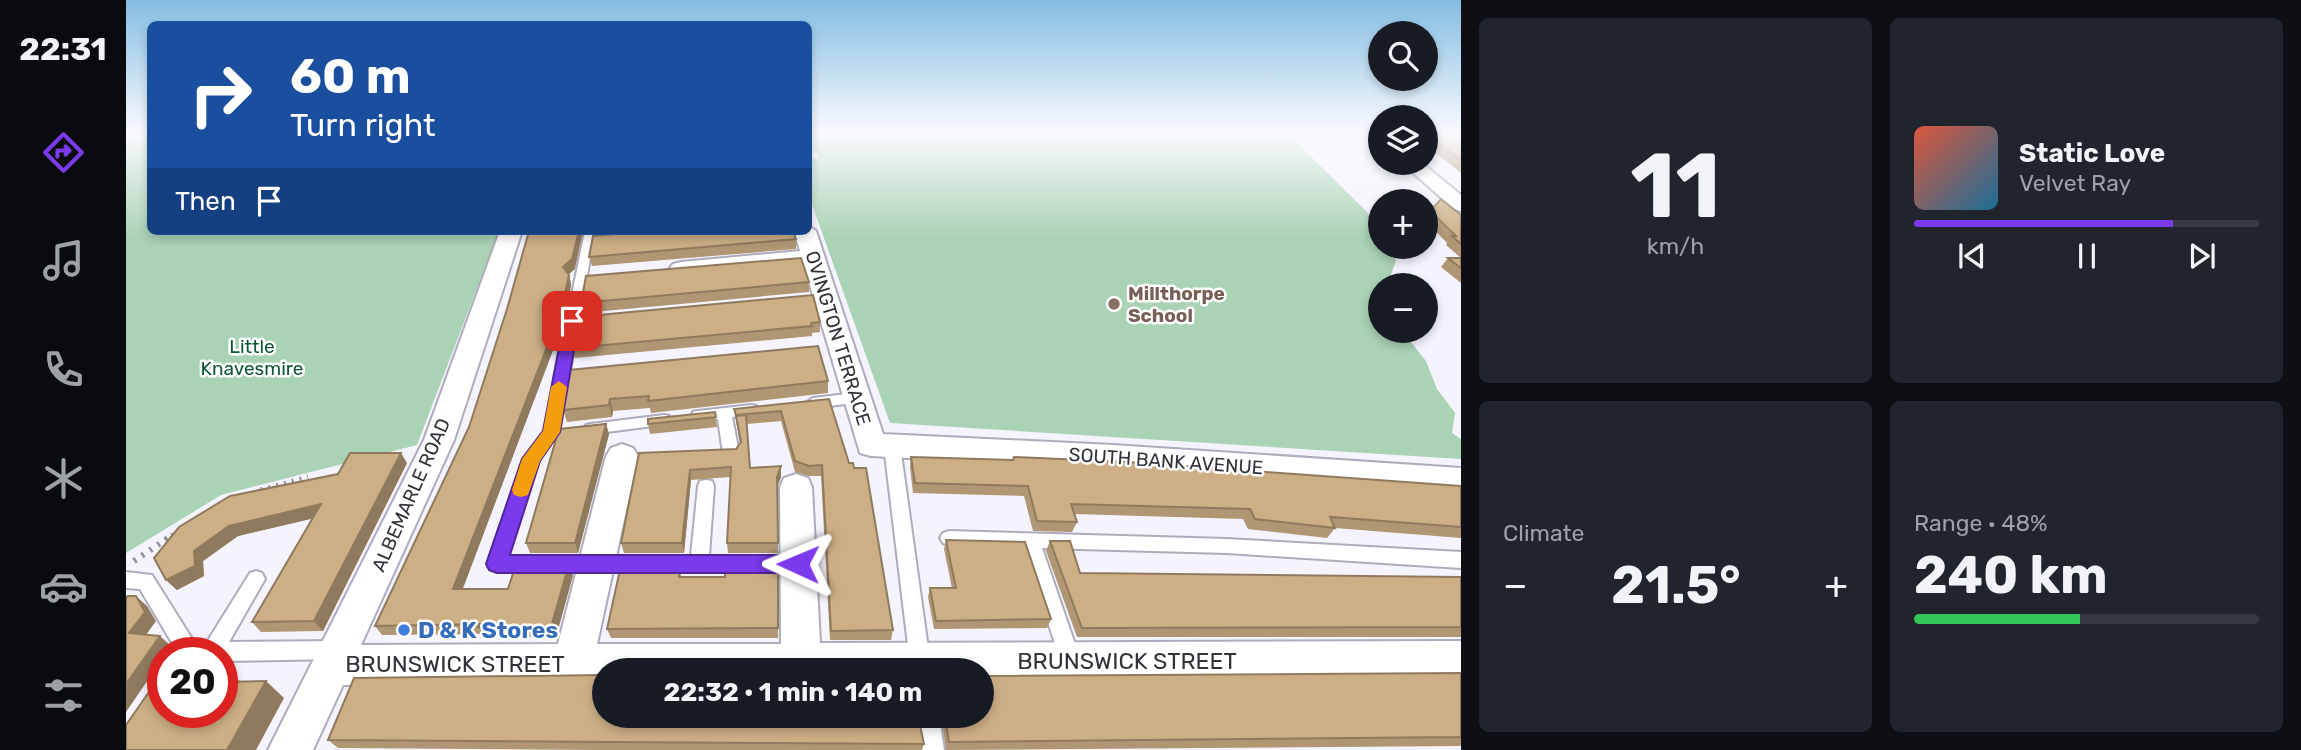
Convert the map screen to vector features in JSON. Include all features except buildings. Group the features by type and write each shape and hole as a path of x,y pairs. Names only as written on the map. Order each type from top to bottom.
{"street":[{"path":"1425,175 1461,205"},
{"name":"ALBEMARLE ROAD","path":"290,750 439,440 510,235"},
{"name":"OVINGTON TERRACE","path":"806,235 813,257 819,298 840,344 856,398 881,446"},
{"path":"662,270 813,257"},
{"path":"580,278 608,275"},
{"path":"812,347 840,344"},
{"path":"562,371 590,369"},
{"name":"SOUTH BANK AVENUE","path":"881,446 1113,457 1461,481"},
{"path":"573,664 621,456"},
{"path":"796,487 801,658"},
{"name":"BRUNSWICK STREET","path":"335,658 592,664"},
{"name":"BRUNSWICK STREET","path":"994,664 1461,660"}],"lane":[{"path":"564,431 562,371 578,320 580,278 593,236"},
{"path":"803,404 856,398"},
{"path":"764,408 564,431 531,459 497,564 798,564"},
{"path":"724,413 731,453"},
{"path":"881,446 919,658"},
{"path":"699,564 706,486"},
{"path":"949,538 1227,546 1461,559"},
{"path":"1031,541 1070,661"},
{"path":"129,572 145,581 179,637"},
{"path":"221,637 256,579"},
{"path":"238,653 335,658"},
{"path":"930,728 933,750"}],"path":[{"path":"248,494 308,477"},
{"path":"129,572 177,532"}],"green space":[{"name":"Little Knavesmire","path":"126,168 147,168 147,235 497,235 417,445 221,495 126,553"},
{"name":"Millthorpe School","path":"812,168 1322,168 1368,213 1368,259 1396,261 1392,273 1368,273 1368,343 1412,343 1426,361 1437,389 1455,413 1452,433 1461,439 1461,459 890,423 812,204"}],"slow traffic":[{"path":"521,490 531,459 551,432 559,387"}],"place":[{"name":"Millthorpe School","path":"1114,304"},
{"name":"D & K Stores","path":"404,630"}],"route":[{"path":"572,321 551,432 531,459 497,564 798,564"}]}
